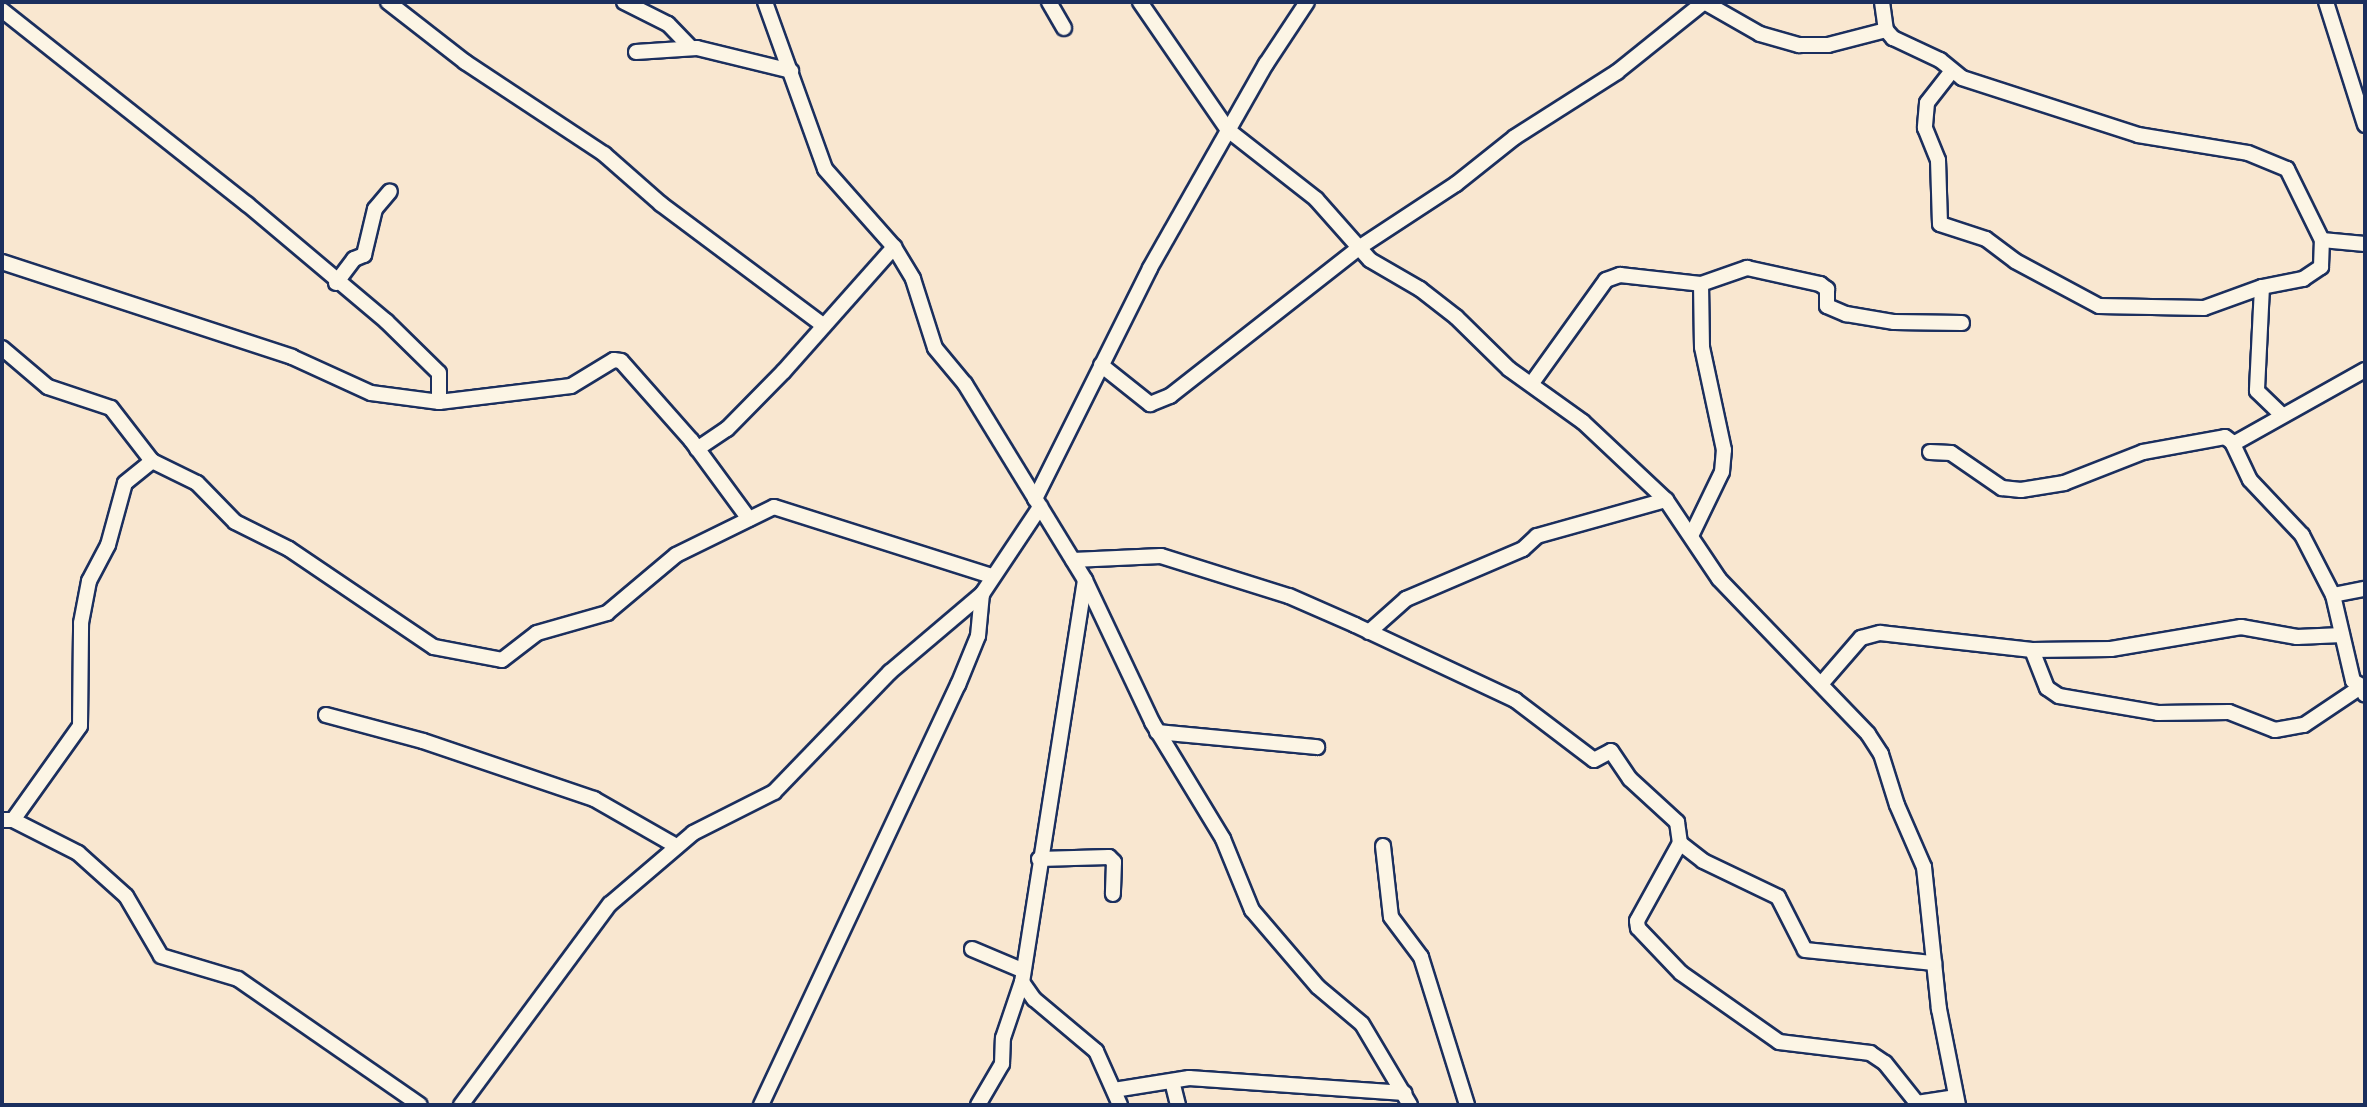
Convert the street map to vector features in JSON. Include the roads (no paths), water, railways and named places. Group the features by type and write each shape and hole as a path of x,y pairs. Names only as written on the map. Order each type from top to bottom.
{"street":[{"path":"388,2 465,62 604,154 661,204 823,326"},
{"path":"624,2 668,24 691,48"},
{"path":"765,2 825,169 894,247 913,279 935,348 965,384 1085,580 1157,732 1223,839 1252,911 1318,987 1362,1024 1407,1099"},
{"path":"1049,2 1064,28"},
{"path":"1073,560 1161,556 1289,596 1515,700 1594,760 1611,751 1630,779 1677,822 1680,843 1637,921 1638,928 1681,974 1779,1042 1870,1053 1885,1063 1917,1103 1957,1101 1934,963 1924,867 1897,805 1881,754 1822,683 1719,579 1666,500 1583,422 1509,369 1420,289 1370,260 1316,199 1228,130 1140,2"},
{"path":"461,1105 610,904 693,833 774,792 890,673 982,594 1038,503 1101,365 1228,130 1307,2"},
{"path":"1101,365 1146,402 1161,401 1226,356 1360,247 1617,72 1704,2 1760,34 1799,45 1828,46 1886,30"},
{"path":"1882,2 1886,30 1905,47 1940,60 1951,72 2017,98 2138,135 2248,153 2287,169 2322,240 2321,267 2303,279 2262,287 2204,308 2099,306 2015,261 1986,239 1941,224 1938,160 1924,128 1927,103 1951,72"},
{"path":"2326,2 2365,125"},
{"path":"2,10 247,204 335,283 386,321 436,368 439,402"},
{"path":"636,51 691,48 791,71"},
{"path":"335,283 354,259 364,255 375,209 390,191"},
{"path":"2322,240 2365,244"},
{"path":"697,449 727,429 894,247"},
{"path":"2,262 292,356 371,393 439,402 571,386 598,368 621,360 697,449 749,519"},
{"path":"1532,383 1606,280 1620,275 1701,284 1747,268 1820,284 1827,289 1827,306 1846,314 1894,322 1962,323"},
{"path":"1691,536 1721,472 1724,450 1702,347 1701,284"},
{"path":"2262,287 2257,391 2282,415"},
{"path":"2,348 48,387 111,408 152,461 197,484 235,522 289,549 416,638 434,647 494,660 510,655 537,633 607,613 676,555 766,508 780,508 992,576"},
{"path":"2233,444 2365,370"},
{"path":"1930,452 1951,453 2002,488 2021,490 2064,483 2143,452 2185,442 2215,436 2233,444 2250,480 2302,535 2333,595 2353,681 2364,691 2304,725 2274,730 2229,712 2158,713 2059,696 2047,688 2032,650"},
{"path":"152,461 125,483 108,545 89,580 81,623 80,726 8,820 78,853 126,896 161,956 239,979 420,1105"},
{"path":"1369,632 1405,599 1523,549 1537,536 1666,500"},
{"path":"978,1105 1002,1064 1003,1038 1022,976 1085,580"},
{"path":"2333,595 2365,589"},
{"path":"761,1105 958,685 978,636 982,594"},
{"path":"1822,683 1861,638 1880,633 2032,650 2111,649 2241,627 2297,637 2342,635"},
{"path":"326,715 423,741 594,799 677,846"},
{"path":"1157,732 1317,747"},
{"path":"1680,843 1703,861 1777,897 1796,940 1809,953 1844,951 1898,963 1934,963"},
{"path":"1383,846 1391,917 1421,957 1468,1105"},
{"path":"1039,859 1109,857 1114,862 1113,894"},
{"path":"972,949 1022,976 1034,999 1096,1051 1121,1105"},
{"path":"1114,1090 1172,1081 1218,1079 1407,1099"},
{"path":"1172,1081 1178,1105"}]}
